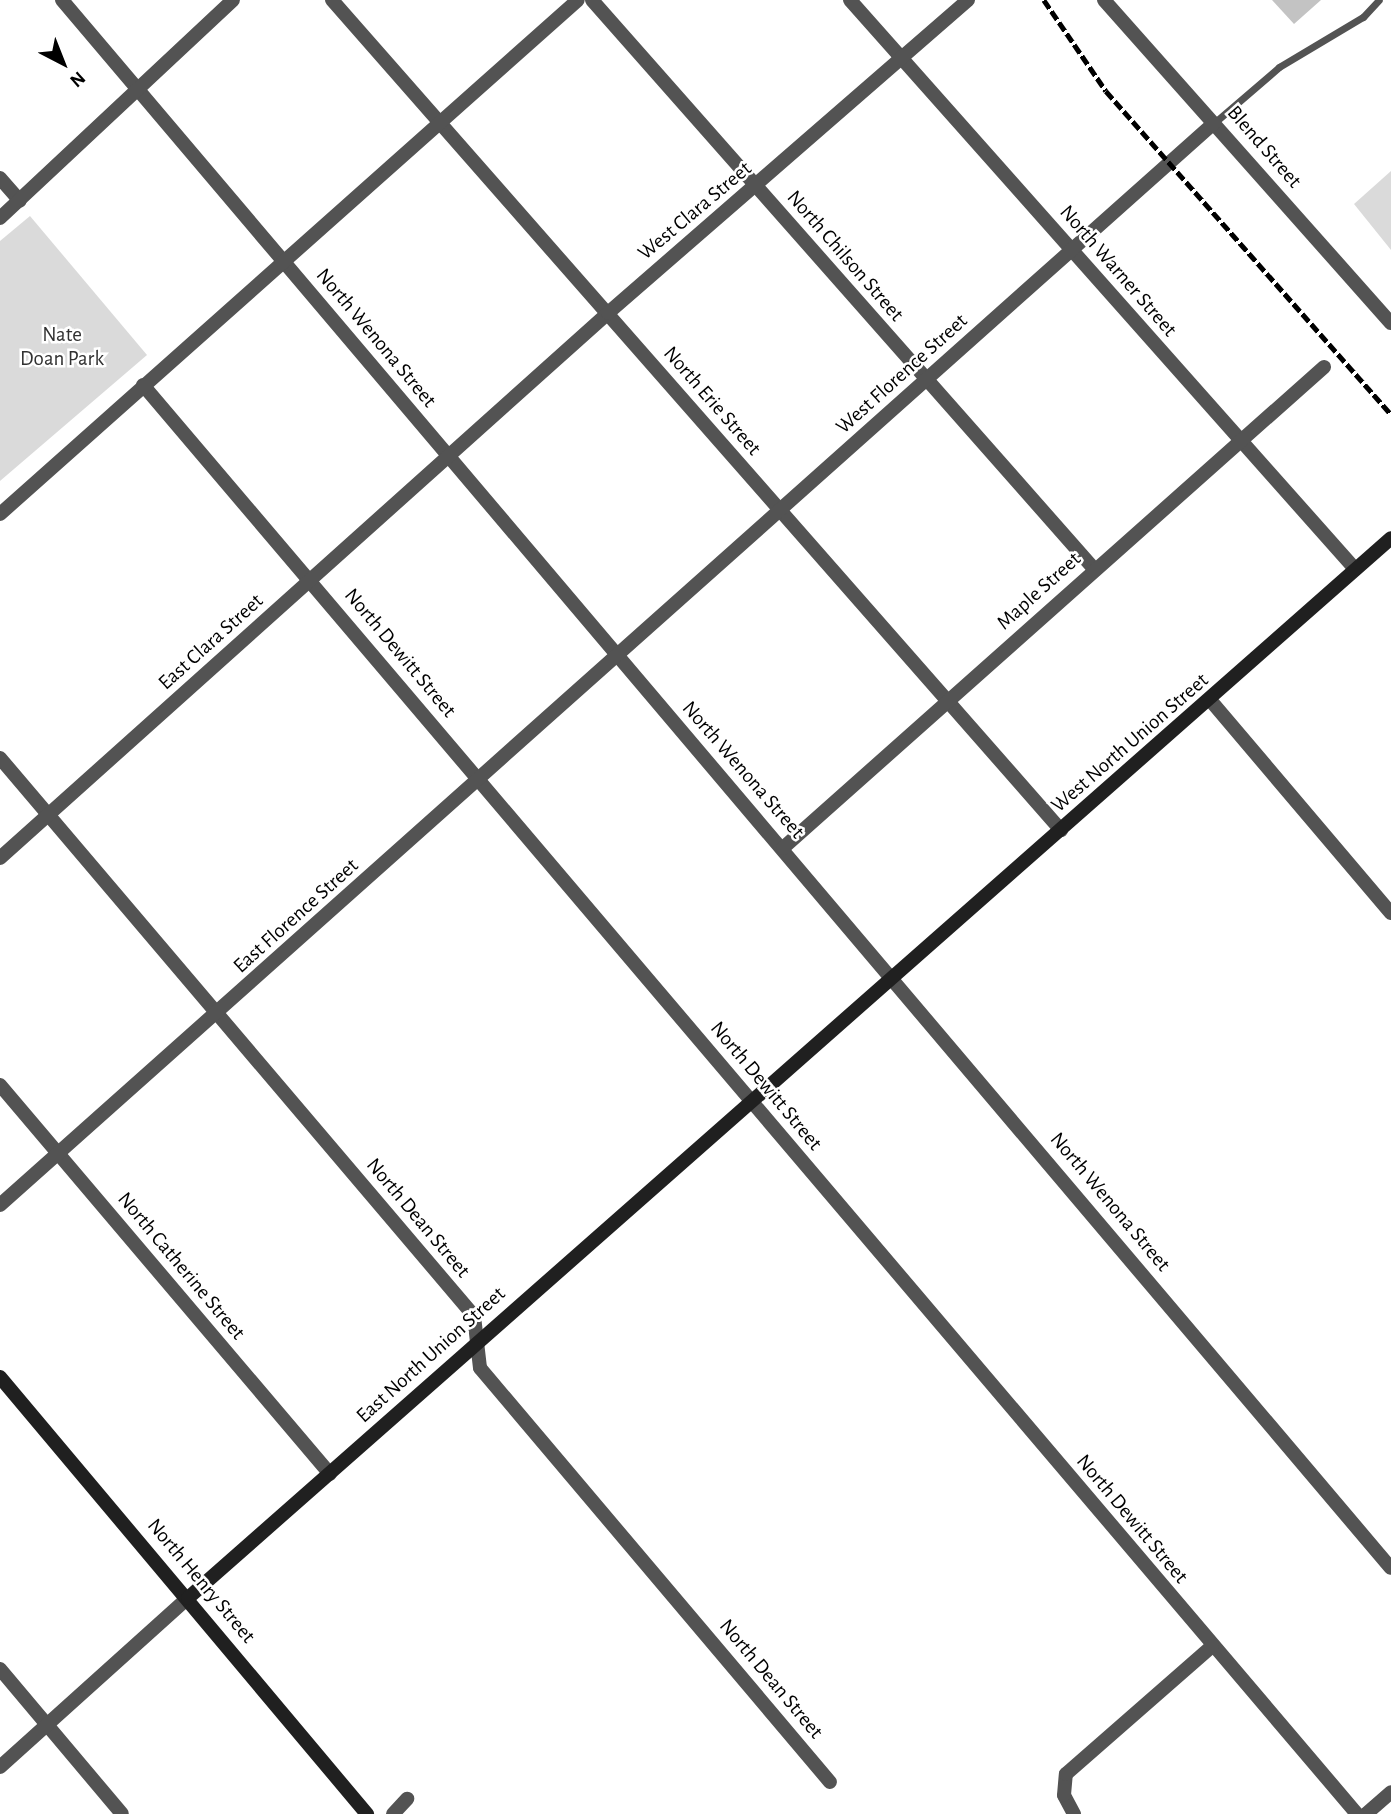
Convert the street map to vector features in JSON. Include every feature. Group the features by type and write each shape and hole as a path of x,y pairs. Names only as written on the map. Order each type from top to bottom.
{"street":[{"name":"North Wenona Street","path":"62,0 1391,1567"},
{"path":"0,218 139,91 151,71 233,0"},
{"name":"North Erie Street","path":"332,0 1061,830"},
{"path":"0,514 578,0"},
{"name":"North Chilson Street","path":"592,0 1095,570"},
{"name":"North Warner Street","path":"850,0 1355,569"},
{"name":"West Clara Street","path":"449,457 608,313 757,187 968,0"},
{"name":"Blend Street","path":"1104,0 1391,323"},
{"name":"West Florence Street","path":"617,655 927,382 1214,123"},
{"path":"0,178 20,201"},
{"name":"Maple Street","path":"783,848 1324,367"},
{"name":"North Dewitt Street","path":"143,386 481,779 1212,1646 1357,1814"},
{"name":"East Clara Street","path":"0,858 449,457"},
{"name":"West North Union Street","path":"894,978 1211,701 1391,538"},
{"name":"East Florence Street","path":"0,1205 617,655"},
{"path":"1211,701 1391,913"},
{"name":"North Dean Street","path":"0,758 474,1316 480,1368 830,1782"},
{"name":"East North Union Street","path":"0,1767 477,1342 894,978"},
{"name":"North Catherine Street","path":"0,1084 330,1474"},
{"name":"North Henry Street","path":"0,1377 367,1814"},
{"path":"1074,1814 1062,1783 1075,1764 1212,1646"},
{"path":"0,1669 122,1814"},
{"path":"1366,1814 1391,1791"},
{"path":"393,1814 407,1799"}],"lane":[{"path":"1214,123 1279,67 1363,17 1379,0"}],"green space":[{"path":"1391,171 1391,250 1354,204"},
{"name":"Nate Doan Park","path":"30,216 147,355 0,481 0,241"}],"building":[{"path":"1272,0 1321,0 1294,24"}],"railway":[{"path":"1044,0 1106,91 1391,414"}]}
